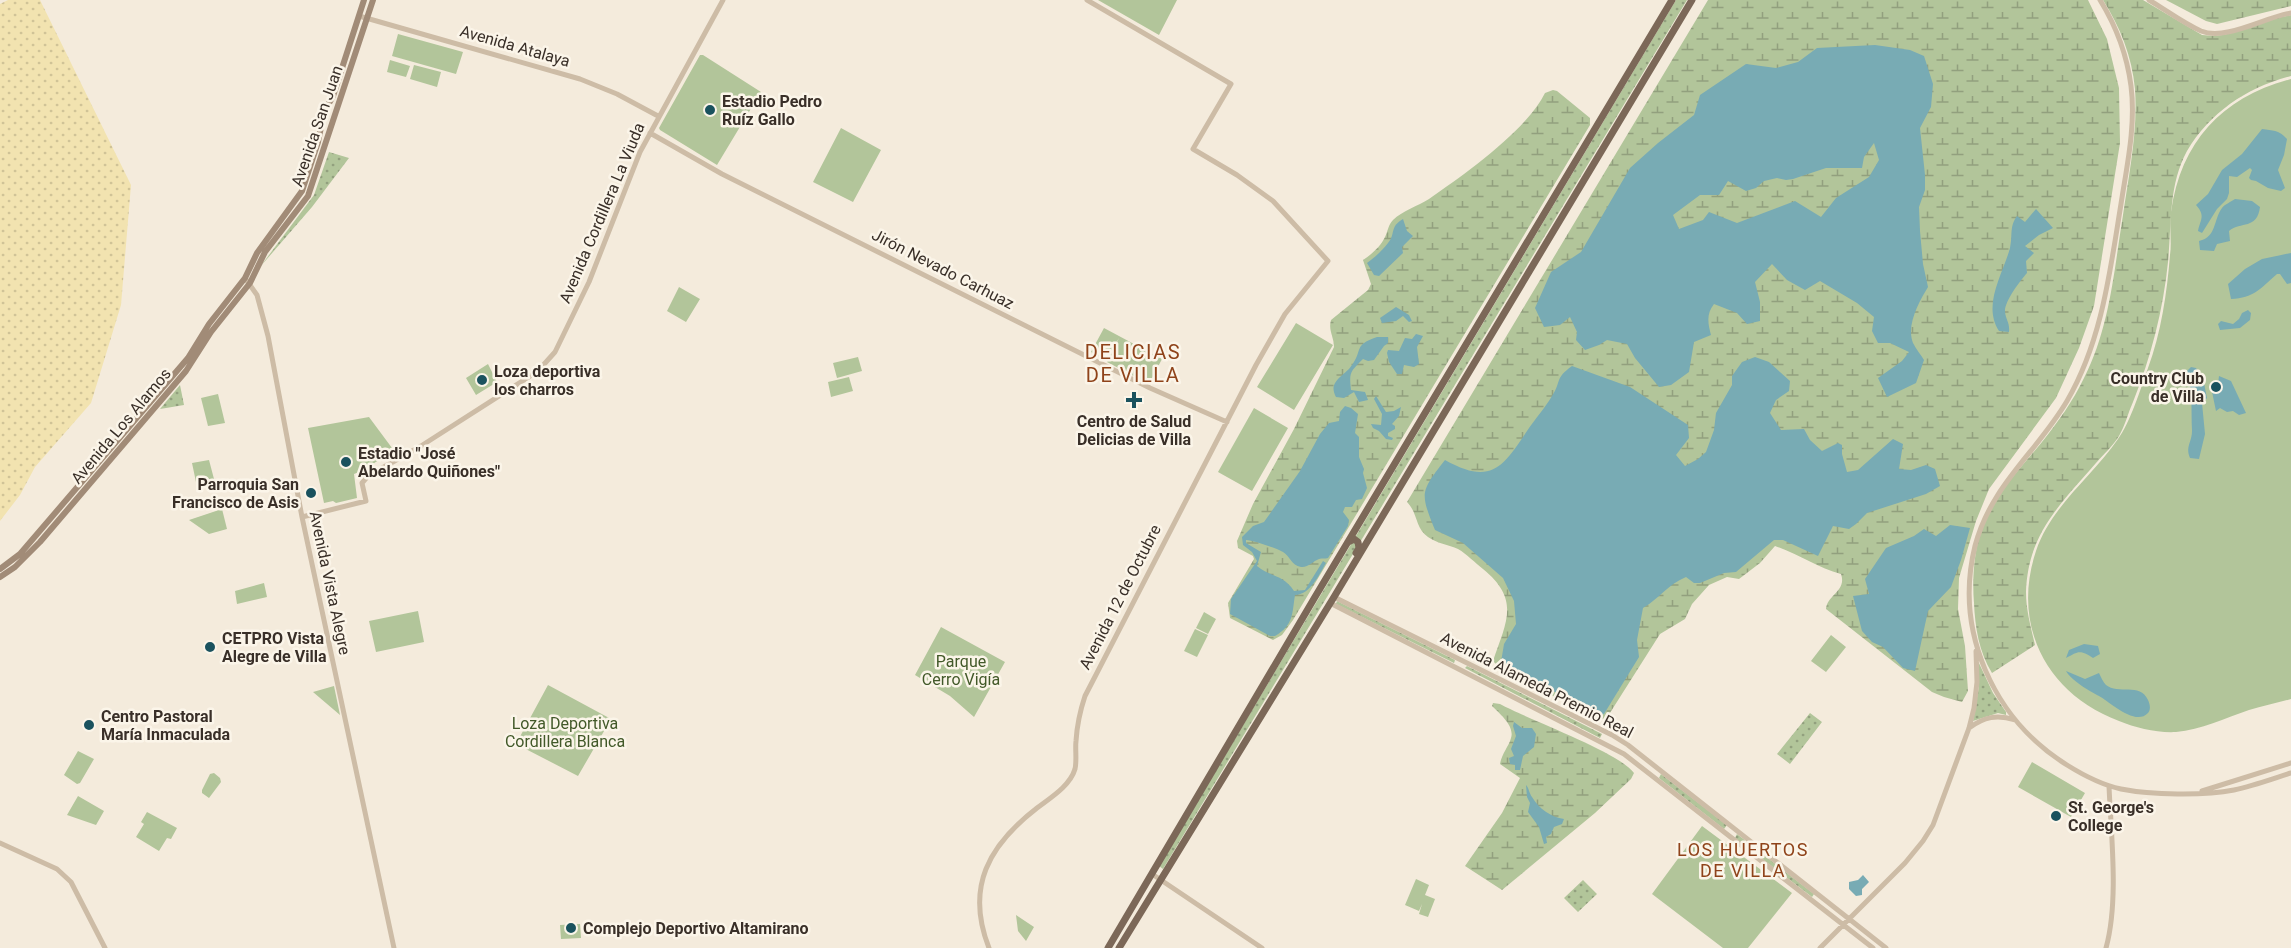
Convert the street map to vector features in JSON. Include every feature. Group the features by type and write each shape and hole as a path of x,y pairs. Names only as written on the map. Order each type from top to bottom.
{"main road":[{"name":"Avenida San Juan","path":"248,280 257,253 293,204 305,183 324,112 333,96 364,0"},
{"name":"Avenida San Juan","path":"248,280 265,252 299,209 310,190 373,0"},
{"path":"1108,948 1296,628 1672,0"},
{"path":"1119,948 1332,600 1692,0"},
{"name":"Avenida Los Alamos","path":"0,577 23,560 186,371 248,280"},
{"name":"Avenida Los Alamos","path":"0,569 20,554 175,374 209,324 248,280"},
{"path":"1348,542 1355,540 1359,546 1350,563 1350,568"},
{"path":"1296,628 1289,647 1292,652 1300,652"}],"street":[{"name":"Avenida Cordillera La Viuda","path":"302,517 366,501 363,483 368,476 421,446 538,371 555,352 589,282 640,152 723,0"},
{"name":"Avenida 12 de Octubre","path":"989,948 982,929 979,902 984,873 992,854 1016,825 1059,791 1075,769 1078,719 1085,696 1227,422 1286,314 1328,261 1273,201 1237,175 1193,149 1231,84 1087,0"},
{"path":"1820,948 1905,863 1923,842 1940,809 1969,728 1977,682 1969,586 1975,547 1982,525 1992,501 2005,481 2044,434 2068,399 2089,352 2101,316 2130,145 2133,108 2124,52 2113,22 2100,0"},
{"path":"2149,0 2200,30 2211,33 2236,30 2264,19 2291,13"},
{"name":"Avenida Atalaya","path":"359,16 580,79 617,94 658,116"},
{"name":"Jirón Nevado Carhuaz","path":"650,133 722,174 1136,381 1227,422"},
{"name":"Avenida Vista Alegre","path":"248,280 257,296 268,336 302,517 394,948"},
{"path":"241,293 257,296"},
{"name":"Avenida Alameda Premio Real","path":"1332,600 1618,740 1886,948"},
{"name":"Avenida Alameda Premio Real","path":"1332,600 1624,754 1873,948"},
{"path":"1974,639 1997,693 2016,721 2032,739 2052,756 2109,786 2155,794 2195,793 2235,790 2291,773"},
{"path":"1969,728 1982,719 1990,717 2003,717 2016,721"},
{"path":"2195,793 2291,763"},
{"path":"2106,948 2112,891 2109,786"},
{"path":"0,843 57,870 71,882 105,948"},
{"path":"1152,874 1262,948"}],"green space":[{"path":"1098,0 1177,0 1159,35"},
{"path":"1676,0 1687,0 1163,869 1159,866"},
{"path":"1708,0 2088,0 2107,39 2119,88 2120,143 2094,306 2079,348 2056,398 1989,489 1976,521 1959,578 1958,609 1965,646 1968,691 1962,702 1932,692 1826,609 1827,604 1841,585 1841,574 1775,546 1760,563 1739,579 1727,577 1709,585 1692,604 1685,619 1660,634 1608,716 1603,719 1595,718 1500,668 1493,661 1506,623 1506,601 1502,591 1495,580 1465,553 1428,537 1407,502"},
{"path":"2103,0 2143,0 2202,35 2212,36 2291,15 2291,76 2260,87 2232,103 2207,124 2187,151 2174,191 2166,280 2159,316 2151,351 2125,424 2111,447 2048,521 2033,553 2026,592 2035,645 1992,673 1981,648 1977,630 1973,585 1977,545 1982,527 2001,493 2054,427 2080,387 2100,339 2114,277 2132,152 2136,105 2131,65 2124,42"},
{"path":"2166,0 2291,0 2291,6 2217,24 2206,21"},
{"path":"398,34 463,52 456,74 392,56"},
{"name":"Estadio Pedro Ruíz Gallo","path":"700,55 761,92 717,165 659,128"},
{"path":"390,60 410,66 406,77 387,72"},
{"path":"414,65 441,72 437,87 410,79"},
{"name":"Country Club de Villa","path":"2291,79 2291,699 2185,731 2147,730 2119,721 2094,709 2072,694 2055,675 2041,654 2032,631 2028,605 2029,579 2036,551 2051,520 2108,453 2127,424 2135,405 2153,355 2160,327 2169,269 2170,223 2176,187 2195,143 2226,110 2245,97"},
{"path":"1553,90 1590,118 1590,125 1293,620 1282,635 1273,640 1230,618 1228,603 1254,559 1253,556 1238,548 1237,541 1253,504 1294,429 1334,347 1331,320 1368,290 1371,284 1363,260 1381,244 1393,220 1429,199 1493,151 1524,122 1545,93"},
{"path":"841,128 881,150 853,202 813,182"},
{"path":"329,152 349,158 312,207 260,267 314,195"},
{"path":"679,287 700,299 686,322 667,311"},
{"path":"1296,323 1333,345 1294,410 1257,387"},
{"path":"1104,328 1162,359 1149,384 1107,362 1119,338 1105,360 1091,352"},
{"path":"858,357 862,371 837,378 833,363"},
{"name":"Loza deportiva los charros","path":"488,364 497,382 476,395 466,378"},
{"path":"849,377 853,391 831,397 828,382"},
{"path":"180,385 184,405 160,409"},
{"path":"218,394 225,423 208,426 201,398"},
{"path":"1254,408 1288,428 1252,491 1218,472"},
{"name":"Estadio \"José Abelardo Quiñones\"","path":"369,417 392,451 354,474 357,498 324,503 308,428"},
{"path":"209,460 214,479 196,482 192,463"},
{"path":"222,509 227,529 209,534 189,520"},
{"path":"264,583 267,597 237,604 235,591"},
{"path":"1337,601 1455,660 1454,663 1336,604"},
{"path":"418,611 424,642 376,652 369,621"},
{"path":"1204,612 1216,619 1208,634 1196,628"},
{"name":"Parque Cerro Vigía","path":"941,627 1005,662 974,717 950,696 915,675"},
{"path":"1195,629 1208,635 1197,657 1184,651"},
{"path":"1831,635 1846,647 1826,672 1811,661"},
{"path":"1978,661 2006,715 1998,713 1973,721 1979,686"},
{"path":"1467,666 1602,734 1600,738 1465,668"},
{"name":"Loza Deportiva Cordillera Blanca","path":"548,685 611,719 578,776 516,744"},
{"path":"334,686 340,715 313,692"},
{"path":"1493,703 1500,704 1611,755 1634,773 1631,779 1595,813 1502,890 1465,866 1502,813 1520,778 1500,764 1512,734 1506,720 1492,706"},
{"path":"1810,713 1822,722 1790,764 1777,754"},
{"path":"78,751 94,759 80,783 77,784 64,775"},
{"path":"2032,762 2085,793 2071,817 2018,787"},
{"path":"214,773 221,782 209,798 202,793 202,790 210,774"},
{"path":"1661,774 1727,825 1724,829 1659,778"},
{"path":"78,796 104,811 96,825 67,815"},
{"path":"147,812 177,828 171,839 167,838 159,851 136,837 144,824 141,822"},
{"path":"1702,826 1792,893 1748,948 1723,948 1652,894"},
{"path":"1737,834 1814,894 1812,897 1735,838"},
{"path":"1416,879 1429,885 1425,895 1435,899 1428,917 1419,914 1422,904 1419,911 1405,905"},
{"path":"1583,880 1597,894 1578,912 1564,898"},
{"path":"1016,915 1034,927 1026,941 1018,931"},
{"path":"580,924 581,938 561,939 560,925"}],"sand":[{"path":"8,0 40,0 131,185 121,305 91,403 35,467 20,495 0,521 0,4"}],"water":[{"path":"1875,45 1910,50 1924,56 1933,84 1931,107 1920,128 1925,190 1919,207 1920,231 1928,287 1917,307 1911,329 1913,343 1924,360 1916,383 1887,397 1878,378 1902,361 1909,352 1890,343 1878,343 1872,331 1874,317 1857,303 1820,281 1805,290 1787,280 1772,264 1755,282 1760,302 1760,321 1747,324 1737,313 1714,304 1709,315 1711,335 1694,342 1689,372 1671,385 1659,387 1635,358 1627,344 1607,340 1585,350 1576,340 1577,332 1570,317 1560,325 1544,327 1535,308 1551,272 1581,252 1630,168 1694,115 1700,95 1746,64 1776,68 1798,62 1817,48","holes":["1874,143 1879,160 1869,177 1836,198 1821,217 1795,201 1737,223 1709,212 1703,220 1679,229 1673,215 1700,195 1719,195 1728,181 1746,191 1756,188 1764,181 1777,178 1793,179 1826,168 1862,168 1864,157"]},
{"path":"2262,129 2278,132 2287,139 2278,170 2285,188 2281,191 2268,188 2251,180 2249,178 2252,170 2250,168 2237,177 2229,176 2227,199 2217,209 2202,233 2198,231 2202,215 2196,205 2208,194 2222,170 2242,154"},
{"path":"2235,199 2252,201 2260,207 2256,219 2229,231 2230,241 2217,244 2214,251 2200,250 2199,241 2209,236 2222,208"},
{"path":"2036,209 2053,228 2025,246 2034,253 2026,261 2027,273 2005,308 2009,332 1999,331 1994,321 1993,300 2010,248 2013,224 2017,216 2025,222"},
{"path":"1403,219 1407,231 1413,236 1402,247 1403,253 1379,276 1374,275 1367,263 1386,246 1394,228"},
{"path":"2291,253 2291,283 2287,284 2280,274 2277,274 2251,295 2231,299 2228,284 2245,269 2262,259"},
{"path":"1396,307 1409,315 1412,321 1409,322 1403,316 1396,321 1382,323 1380,318"},
{"path":"2248,310 2251,313 2250,320 2240,328 2220,330 2218,324 2221,321 2233,324 2242,313"},
{"path":"1416,334 1423,336 1417,347 1419,364 1414,367 1404,365 1402,374 1397,374 1389,362 1388,350 1399,351 1405,338 1412,339"},
{"path":"1377,337 1388,337 1388,343 1374,360 1363,359 1350,376 1351,390 1365,392 1368,400 1359,402 1354,392 1344,398 1336,397 1335,383 1352,365 1361,345"},
{"path":"1755,357 1769,362 1790,381 1789,391 1776,400 1770,413 1781,430 1804,429 1810,440 1822,451 1838,443 1842,445 1847,472 1858,470 1893,439 1903,444 1899,469 1911,470 1926,465 1935,469 1940,486 1926,494 1867,513 1849,529 1833,526 1818,556 1783,540 1774,540 1736,572 1724,573 1700,583 1694,583 1686,577 1674,584 1643,608 1637,640 1639,657 1604,714 1598,716 1501,662 1504,644 1516,624 1514,601 1503,578 1463,543 1435,530 1427,508 1425,493 1427,486 1445,460 1473,471 1484,472 1494,469 1510,455 1546,405 1563,374 1572,366 1630,387 1688,425 1689,438 1676,455 1685,466 1706,452 1714,430 1716,413 1732,385 1732,376 1742,362"},
{"path":"2191,367 2196,368 2204,383 2207,398 2202,403 2205,434 2199,459 2190,458 2188,451 2192,431 2191,394 2187,371"},
{"path":"2219,376 2231,381 2246,413 2239,415 2220,408 2216,411 2211,387 2212,383 2218,384"},
{"path":"1376,396 1386,412 1401,407 1399,416 1392,424 1395,429 1388,433 1388,436 1393,438 1392,440 1386,439 1371,424 1381,425 1382,414 1374,399"},
{"path":"1345,406 1358,414 1355,433 1359,437 1359,457 1364,469 1367,488 1362,499 1356,500 1352,507 1345,507 1343,512 1349,520 1348,526 1328,558 1319,559 1301,567 1280,551 1246,540 1246,543 1261,552 1257,566 1286,582 1294,591 1305,590 1323,561 1326,563 1310,588 1295,595 1291,618 1286,627 1275,636 1270,636 1230,614 1231,599 1257,561 1252,552 1243,545 1242,537 1253,526 1264,522 1300,471 1320,434 1329,423 1339,421 1340,412"},
{"path":"1950,525 1970,528 1961,560 1951,587 1928,611 1915,671 1903,668 1883,647 1872,642 1862,631 1853,596 1869,594 1865,579 1886,548 1924,529 1936,536"},
{"path":"2084,644 2098,646 2100,654 2093,658 2079,652 2066,658 2069,650"},
{"path":"2066,671 2085,679 2099,673 2105,684 2111,688 2140,691 2148,700 2149,712 2136,717 2122,712 2081,685"},
{"path":"1514,722 1522,728 1532,728 1536,734 1534,747 1523,756 1520,770 1515,770 1515,765 1510,764 1509,758 1514,756 1511,749 1516,736"},
{"path":"1526,785 1542,809 1564,819 1562,824 1554,827 1551,834 1546,837 1547,843 1544,844 1539,827 1528,812 1530,803"},
{"path":"1863,875 1869,882 1862,889 1862,895 1856,896 1849,889 1849,882 1858,880"}],"place":[{"name":"Estadio Pedro Ruíz Gallo","path":"710,110"},
{"name":"Loza deportiva los charros","path":"482,380"},
{"name":"Country Club de Villa","path":"2216,387"},
{"name":"Centro de Salud Delicias de Villa","path":"1134,400"},
{"name":"Estadio \"José Abelardo Quiñones\"","path":"346,462"},
{"name":"Parroquia San Francisco de Asis","path":"311,493"},
{"name":"CETPRO Vista Alegre de Villa","path":"210,647"},
{"name":"Centro Pastoral María Inmaculada","path":"89,725"},
{"name":"St. George's College","path":"2056,816"},
{"name":"Complejo Deportivo Altamirano","path":"571,928"}],"district":[{"name":"DELICIAS DE VILLA","path":"1133,364"},
{"name":"LOS HUERTOS DE VILLA","path":"1743,859"}]}
